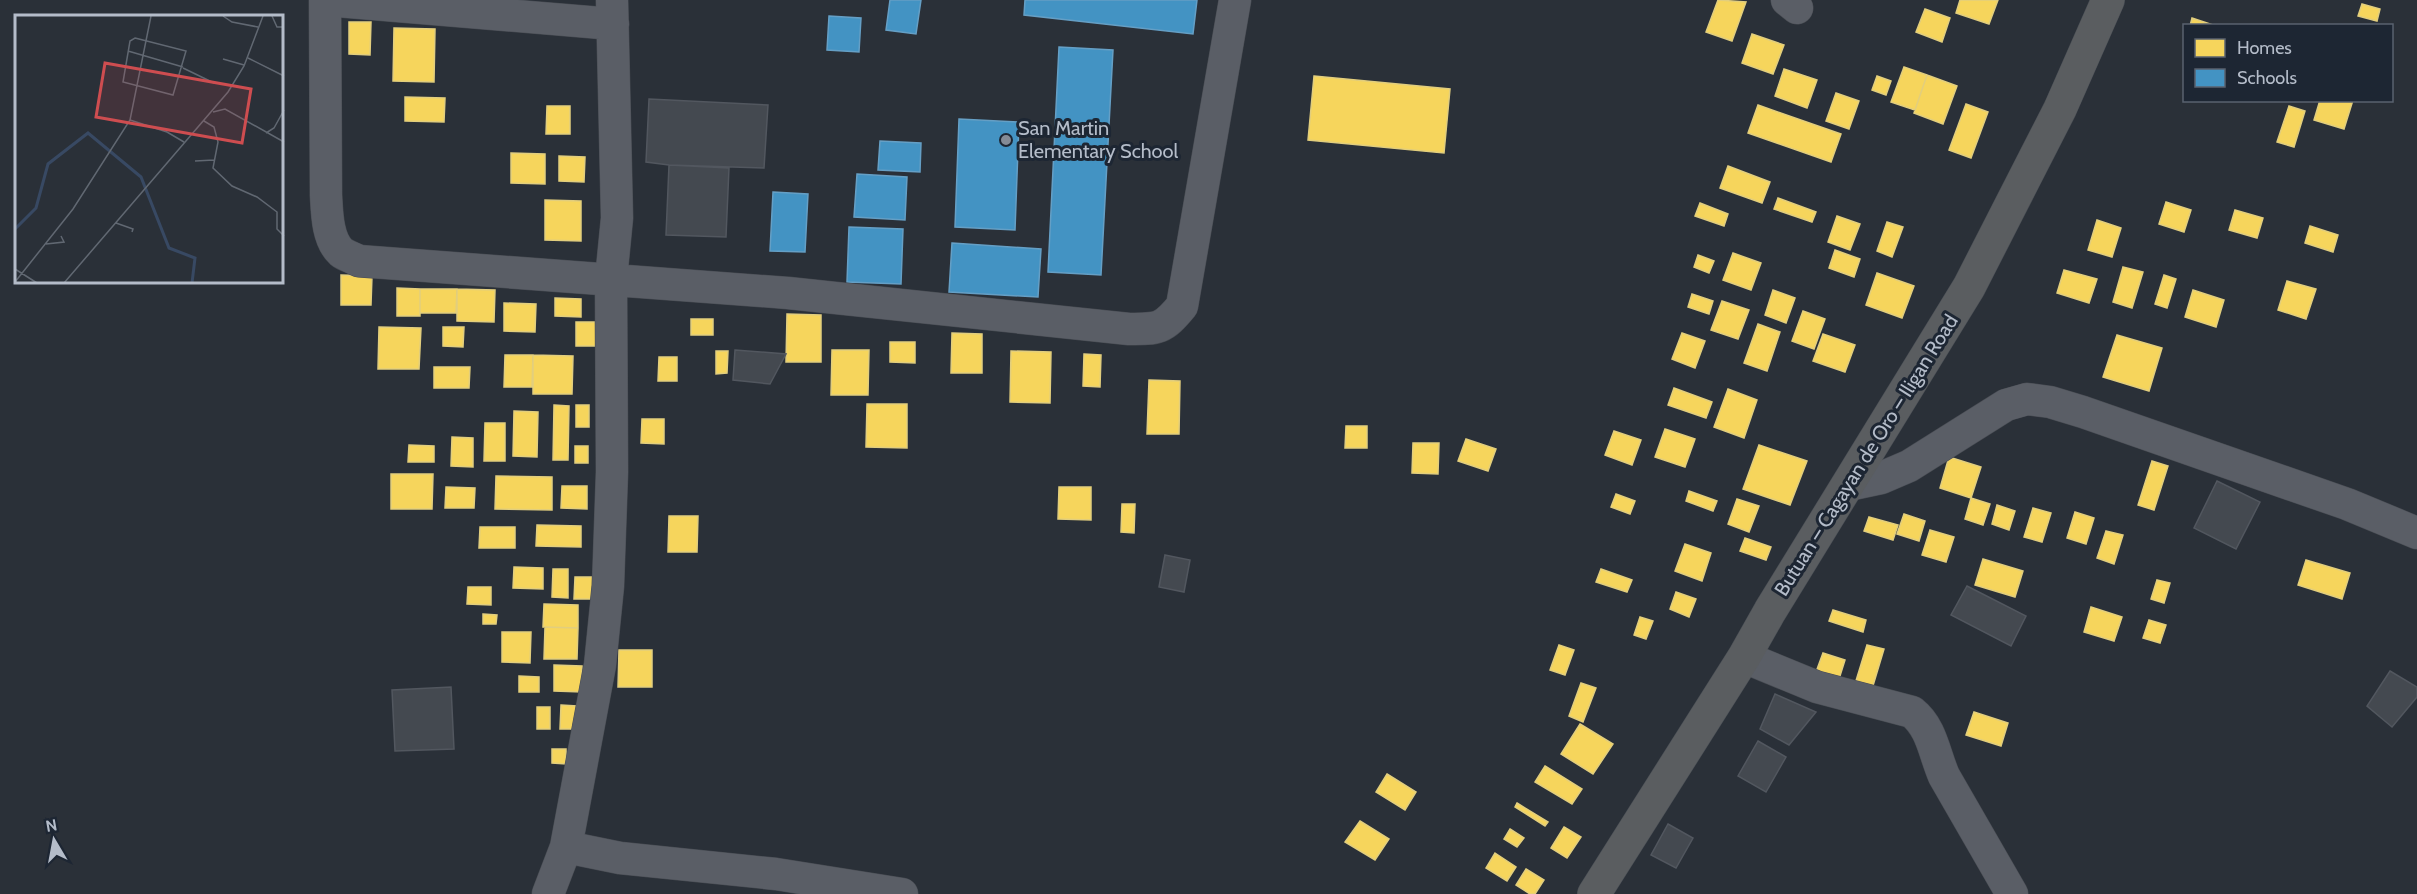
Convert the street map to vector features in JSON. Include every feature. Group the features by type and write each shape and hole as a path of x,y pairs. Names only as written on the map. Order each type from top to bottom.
{"highway":[{"name":"Butuan – Cagayan de Oro – Iligan Road","path":"1594,894 1744,657 1969,287 2060,109 2108,0"}],"street":[{"path":"548,894 566,847 600,665 608,586 612,472 611,279 617,218 613,12 325,0 326,195 334,241 342,252 359,261 540,276 611,279 788,293 1129,329 1156,329 1170,320 1182,306 1234,0"},
{"path":"1848,485 1881,478 1909,466 2006,405 2027,399 2050,402 2094,415 2347,504 2417,533"},
{"path":"1744,657 1816,687 1912,712 1922,720 1929,731 1935,756 1944,776 2012,894"},
{"path":"566,847 620,858 788,875 902,894"}],"building: Homes":[{"path":"1718,0 1746,2 1732,41 1706,32"},
{"path":"1960,0 1998,0 1989,24 1956,13"},
{"path":"2362,4 2380,9 2377,21 2358,16"},
{"path":"1925,9 1950,18 1942,42 1916,32"},
{"path":"2192,18 2210,24 2190,24"},
{"path":"349,22 371,22 370,55 349,54"},
{"path":"394,28 435,29 434,82 393,81"},
{"path":"1752,34 1784,45 1773,74 1742,63"},
{"path":"1904,67 1927,75 1915,110 1891,102"},
{"path":"1784,69 1817,80 1807,108 1775,96"},
{"path":"1927,75 1957,86 1943,124 1914,113"},
{"path":"1314,76 1450,89 1444,153 1308,140"},
{"path":"1877,76 1891,81 1886,95 1872,90"},
{"path":"1836,93 1859,101 1849,129 1826,121"},
{"path":"405,97 445,98 444,122 405,121"},
{"path":"2319,102 2352,102 2344,129 2314,120"},
{"path":"1966,104 1988,112 1971,158 1949,150"},
{"path":"1758,105 1841,134 1831,162 1748,133"},
{"path":"547,106 570,106 570,134 546,134"},
{"path":"2289,106 2305,111 2294,147 2277,142"},
{"path":"511,153 545,154 545,184 511,183"},
{"path":"559,156 585,157 584,182 559,181"},
{"path":"1728,166 1770,182 1762,203 1720,188"},
{"path":"1778,198 1816,212 1812,222 1774,209"},
{"path":"545,200 581,201 581,241 545,240"},
{"path":"2166,202 2191,210 2184,232 2159,224"},
{"path":"1700,203 1728,214 1724,226 1695,216"},
{"path":"2235,210 2263,218 2257,238 2229,230"},
{"path":"1837,216 1860,224 1850,250 1828,242"},
{"path":"2097,220 2121,228 2112,257 2088,250"},
{"path":"1887,222 1903,227 1892,257 1877,251"},
{"path":"2310,226 2338,235 2333,252 2305,243"},
{"path":"1835,250 1860,259 1854,277 1829,268"},
{"path":"1733,253 1761,263 1751,290 1723,280"},
{"path":"1698,255 1714,261 1709,273 1694,267"},
{"path":"2123,267 2143,272 2132,308 2113,302"},
{"path":"2064,270 2097,279 2089,303 2057,293"},
{"path":"1877,273 1914,286 1902,318 1866,305"},
{"path":"341,275 372,276 371,305 341,305"},
{"path":"2164,275 2176,279 2167,308 2155,304"},
{"path":"2287,281 2316,289 2306,319 2278,310"},
{"path":"397,288 420,289 420,316 397,316"},
{"path":"420,289 457,289 456,313 420,313"},
{"path":"457,289 495,290 494,322 457,321"},
{"path":"1773,290 1795,298 1786,323 1765,315"},
{"path":"2193,290 2224,300 2216,327 2185,317"},
{"path":"1692,294 1713,301 1709,314 1688,307"},
{"path":"555,298 581,299 581,317 555,316"},
{"path":"1722,301 1749,310 1738,339 1711,330"},
{"path":"504,303 536,304 535,332 504,331"},
{"path":"1803,311 1825,319 1814,349 1792,341"},
{"path":"787,314 821,315 821,362 786,362"},
{"path":"691,319 713,319 713,335 691,335"},
{"path":"576,322 599,322 599,346 576,346"},
{"path":"1758,324 1780,332 1767,371 1744,363"},
{"path":"379,327 421,328 419,369 378,369"},
{"path":"443,327 464,327 463,347 443,346"},
{"path":"952,333 982,334 982,373 951,373"},
{"path":"1682,333 1705,341 1695,368 1672,359"},
{"path":"1823,334 1855,345 1845,372 1813,361"},
{"path":"2117,335 2162,348 2149,391 2103,377"},
{"path":"890,342 915,342 915,363 890,362"},
{"path":"832,350 869,350 868,395 831,395"},
{"path":"716,351 728,351 727,373 716,374"},
{"path":"1011,351 1051,352 1050,403 1010,402"},
{"path":"1084,354 1101,355 1100,387 1083,386"},
{"path":"505,355 533,355 532,387 504,387"},
{"path":"533,355 573,356 572,394 533,394"},
{"path":"659,357 677,357 677,381 658,381"},
{"path":"434,367 470,367 469,388 434,388"},
{"path":"1149,380 1180,381 1179,434 1147,434"},
{"path":"1674,388 1712,402 1706,418 1668,405"},
{"path":"1728,389 1757,400 1744,438 1714,427"},
{"path":"867,404 907,404 907,448 866,447"},
{"path":"554,405 569,406 568,460 553,460"},
{"path":"576,405 589,405 589,427 576,427"},
{"path":"514,411 538,412 537,457 513,456"},
{"path":"642,419 664,419 664,444 641,443"},
{"path":"485,423 505,423 505,461 484,461"},
{"path":"1346,426 1367,426 1367,448 1345,448"},
{"path":"1665,429 1695,439 1685,467 1655,457"},
{"path":"1614,431 1641,440 1632,465 1605,455"},
{"path":"452,437 473,438 473,467 451,466"},
{"path":"1466,439 1496,449 1488,471 1458,461"},
{"path":"1413,443 1439,443 1438,474 1412,473"},
{"path":"409,445 434,446 434,462 408,462"},
{"path":"1759,445 1807,461 1790,505 1743,489"},
{"path":"575,446 588,446 588,463 575,463"},
{"path":"1949,457 1981,467 1971,498 1940,488"},
{"path":"2152,461 2168,466 2154,510 2138,505"},
{"path":"391,474 433,474 432,509 391,509"},
{"path":"496,476 552,477 552,510 495,509"},
{"path":"562,486 587,486 587,509 561,508"},
{"path":"446,487 475,488 474,508 445,508"},
{"path":"1059,487 1091,487 1091,520 1058,519"},
{"path":"1689,491 1717,501 1713,511 1686,501"},
{"path":"1616,494 1635,501 1630,514 1611,507"},
{"path":"1971,498 1990,504 1983,525 1965,519"},
{"path":"1737,499 1759,506 1749,532 1728,524"},
{"path":"1122,504 1135,504 1134,533 1121,532"},
{"path":"1997,505 2015,511 2009,530 1992,524"},
{"path":"2033,508 2051,513 2042,542 2024,537"},
{"path":"2075,512 2094,518 2086,544 2067,538"},
{"path":"1904,514 1925,521 1919,541 1897,534"},
{"path":"669,516 698,516 697,552 668,552"},
{"path":"1869,517 1898,525 1893,540 1864,531"},
{"path":"537,525 581,526 581,547 536,546"},
{"path":"480,527 515,527 515,548 479,548"},
{"path":"1930,530 1954,537 1946,562 1922,555"},
{"path":"2106,531 2123,535 2114,564 2097,558"},
{"path":"1745,538 1771,547 1766,560 1740,551"},
{"path":"1685,544 1711,553 1702,581 1675,571"},
{"path":"1983,559 2023,571 2015,597 1975,585"},
{"path":"2306,560 2350,573 2342,599 2298,585"},
{"path":"514,567 543,568 543,589 513,588"},
{"path":"553,569 568,569 568,598 552,597"},
{"path":"1601,569 1632,580 1627,592 1596,582"},
{"path":"575,577 603,577 602,599 574,599"},
{"path":"2157,580 2170,583 2164,603 2151,599"},
{"path":"468,587 491,587 491,605 467,604"},
{"path":"1676,592 1696,599 1689,617 1670,609"},
{"path":"544,604 578,605 578,628 543,627"},
{"path":"2091,607 2122,617 2114,641 2084,632"},
{"path":"1833,610 1866,620 1863,632 1829,621"},
{"path":"483,614 497,615 496,624 483,624"},
{"path":"1640,617 1653,621 1646,639 1634,635"},
{"path":"2149,620 2166,625 2160,643 2143,638"},
{"path":"545,627 578,628 577,659 544,659"},
{"path":"502,632 531,632 530,663 502,662"},
{"path":"1559,645 1574,650 1565,675 1550,670"},
{"path":"1867,645 1884,649 1872,689 1855,684"},
{"path":"619,650 652,650 652,687 618,687"},
{"path":"1823,653 1845,660 1839,679 1816,672"},
{"path":"554,665 582,666 582,692 554,691"},
{"path":"519,676 539,677 539,692 519,692"},
{"path":"1581,683 1596,688 1583,722 1569,716"},
{"path":"561,705 577,706 577,729 560,729"},
{"path":"537,707 550,707 550,729 537,729"},
{"path":"1974,712 2008,723 2001,746 1966,735"},
{"path":"1580,724 1613,744 1593,774 1561,754"},
{"path":"552,749 566,749 566,764 552,763"},
{"path":"1545,766 1582,789 1572,804 1535,782"},
{"path":"1387,774 1416,792 1405,810 1376,792"},
{"path":"1517,803 1548,822 1545,826 1515,807"},
{"path":"1360,821 1389,839 1375,860 1345,842"},
{"path":"1564,827 1581,837 1567,858 1551,848"},
{"path":"1510,829 1524,838 1517,847 1504,839"},
{"path":"1495,853 1516,867 1507,881 1486,868"},
{"path":"1526,869 1544,880 1535,894 1530,894 1516,885"}],"building: Schools":[{"path":"890,0 921,0 916,34 886,30"},
{"path":"1025,0 1197,0 1193,34 1024,15"},
{"path":"829,16 861,18 859,52 827,50"},
{"path":"1059,47 1113,50 1101,275 1048,272"},
{"path":"959,119 1019,122 1015,230 955,227"},
{"path":"880,141 921,143 920,172 878,170"},
{"path":"857,174 907,177 905,220 854,217"},
{"path":"773,192 808,194 805,252 770,251"},
{"path":"849,227 903,229 901,284 847,282"},
{"path":"952,243 1041,249 1038,297 949,292"}],"building: Other":[{"path":"649,99 768,105 764,168 669,165 646,162"},
{"path":"669,165 729,168 726,237 666,235"},
{"path":"735,350 786,354 770,384 733,380"},
{"path":"2217,481 2260,502 2236,549 2194,528"},
{"path":"1165,555 1190,560 1184,592 1159,587"},
{"path":"1967,586 2026,616 2011,646 1951,615"},
{"path":"2390,671 2417,687 2417,697 2392,727 2367,706"},
{"path":"451,687 454,749 395,751 392,690"},
{"path":"1775,694 1816,712 1789,745 1760,729"},
{"path":"1758,741 1786,757 1766,792 1738,776"},
{"path":"1668,824 1693,838 1676,868 1651,855"}],"place":[{"name":"San Martin Elementary School","path":"1006,140"}]}
